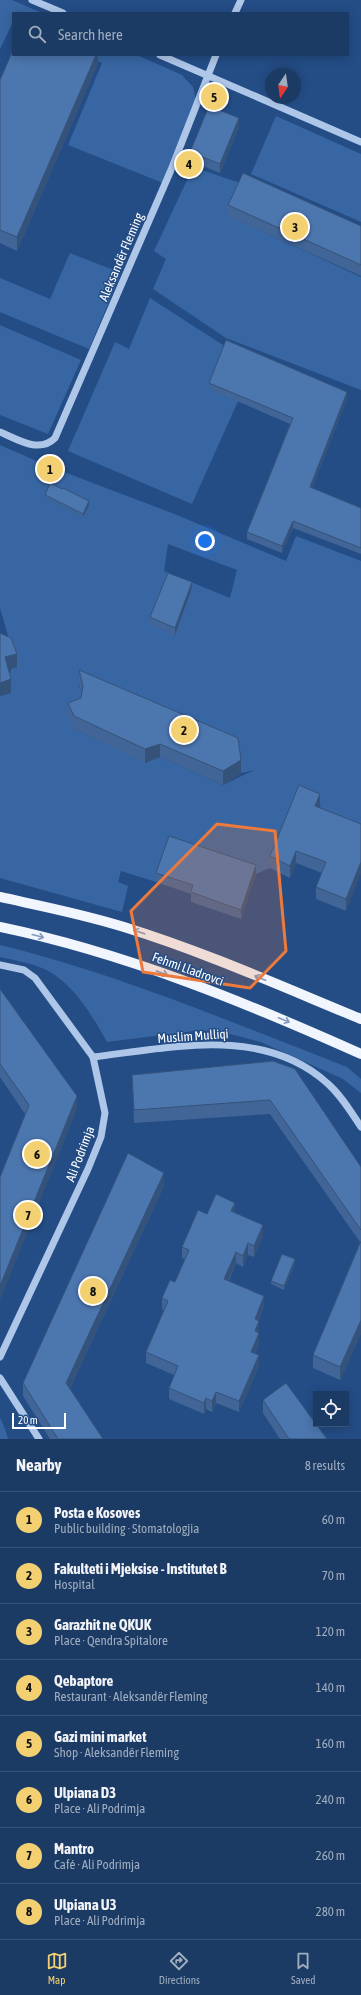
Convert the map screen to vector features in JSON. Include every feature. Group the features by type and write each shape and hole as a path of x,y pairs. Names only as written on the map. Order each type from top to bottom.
{"main road":[{"name":"Fehmi Lladrovci","path":"0,897 87,916 152,936 204,955 361,1019"},
{"name":"Fehmi Lladrovci","path":"0,927 87,949 145,967 225,996 361,1054"}],"street":[{"path":"32,0 61,12"},
{"path":"235,12 241,0"},
{"path":"162,56 361,142"},
{"name":"Aleksandër Fleming","path":"0,432 34,445 48,443 55,438 171,170 216,56"},
{"name":"Ali Podrimja","path":"0,965 24,970 35,978 93,1057 105,1113 101,1137 88,1169 0,1357"},
{"name":"Muslim Mulliqi","path":"93,1057 209,1044 232,1044 254,1048 296,1062 314,1072 333,1089 361,1127"},
{"path":"0,1378 39,1439"}],"highlighted area":[{"path":"217,824 275,831 286,951 250,988 143,972 131,911"}],"shaded area":[{"path":"0,0 12,0 40,12 12,12 12,24 0,49"},
{"path":"86,56 139,56 182,75 193,87 196,101 163,183 68,145 102,63"},
{"path":"276,116 361,154 361,222 251,174"},
{"path":"193,167 243,184 229,216 361,277 361,390 226,338 153,289 166,259 154,251"},
{"path":"70,253 121,273 89,349 0,312 0,278 50,299"},
{"path":"150,298 226,347 238,401 192,504 68,451 115,342 129,349"},
{"path":"0,325 81,360 48,434 0,415"},
{"path":"0,445 48,466 172,513 286,561 296,536 361,561 361,832 325,817 320,806 299,797 270,868 256,874 156,882 121,871 118,882 128,886 122,912 0,878 0,696 11,693 8,681 11,669 17,667 0,608","holes":["168,544 237,570 230,598 164,571","79,684 238,751 241,773 254,770 223,785 160,757 145,762 74,729 83,700"]},
{"path":"0,945 88,970 175,1000 347,1067 361,1079 361,1093 343,1079 261,1042 226,1033 201,1030 107,1042 88,1010 63,981 42,968 0,957"},
{"path":"0,1418 4,1426 8,1439 0,1439"}],"building":[{"path":"12,52 12,56 96,56 17,237 0,230 0,80"},
{"path":"209,106 239,118 220,164 190,152"},
{"path":"243,173 361,226 361,265 228,205"},
{"path":"226,340 347,392 310,487 361,508 361,548 293,521 282,546 247,532 293,418 209,383"},
{"path":"50,483 89,501 83,514 45,495"},
{"path":"168,573 192,582 175,628 150,617"},
{"path":"0,633 11,638 17,654 5,657 11,679 0,683"},
{"path":"79,670 238,738 241,760 223,771 160,744 145,749 74,716 68,703 81,698 83,686"},
{"path":"299,785 320,794 315,806 361,824 361,862 346,899 316,887 326,862 296,851 290,866 270,856"},
{"path":"169,836 256,865 241,910 191,892 193,885 156,873"},
{"path":"0,989 77,1096 0,1286 0,1177 29,1105 0,1064"},
{"path":"273,1061 295,1069 361,1167 361,1230 270,1100 134,1110 132,1075"},
{"path":"128,1153 164,1173 66,1383 103,1439 58,1439 23,1383"},
{"path":"216,1194 235,1203 231,1211 263,1225 254,1246 248,1243 243,1256 236,1252 224,1279 264,1296 255,1319 259,1321 255,1331 259,1333 251,1352 259,1355 239,1401 216,1392 212,1401 206,1398 204,1403 169,1388 178,1366 146,1352 168,1301 162,1298 170,1280 175,1282 189,1250 182,1247 198,1210 207,1214"},
{"path":"361,1241 361,1320 340,1367 313,1355"},
{"path":"282,1254 295,1259 284,1286 271,1281"},
{"path":"286,1383 313,1420 313,1427 318,1427 327,1439 289,1439 263,1400"}],"place":[{"name":"Gazi mini market","path":"214,97"},
{"name":"Qebaptore","path":"189,164"},
{"name":"Garazhit ne QKUK","path":"295,227"},
{"name":"Posta e Kosoves","path":"50,469"},
{"name":"Fakulteti i Mjeksise - Institutet B","path":"184,730"},
{"name":"Ulpiana D3","path":"37,1154"},
{"name":"Mantro","path":"28,1215"},
{"name":"Ulpiana U3","path":"93,1291"}]}
